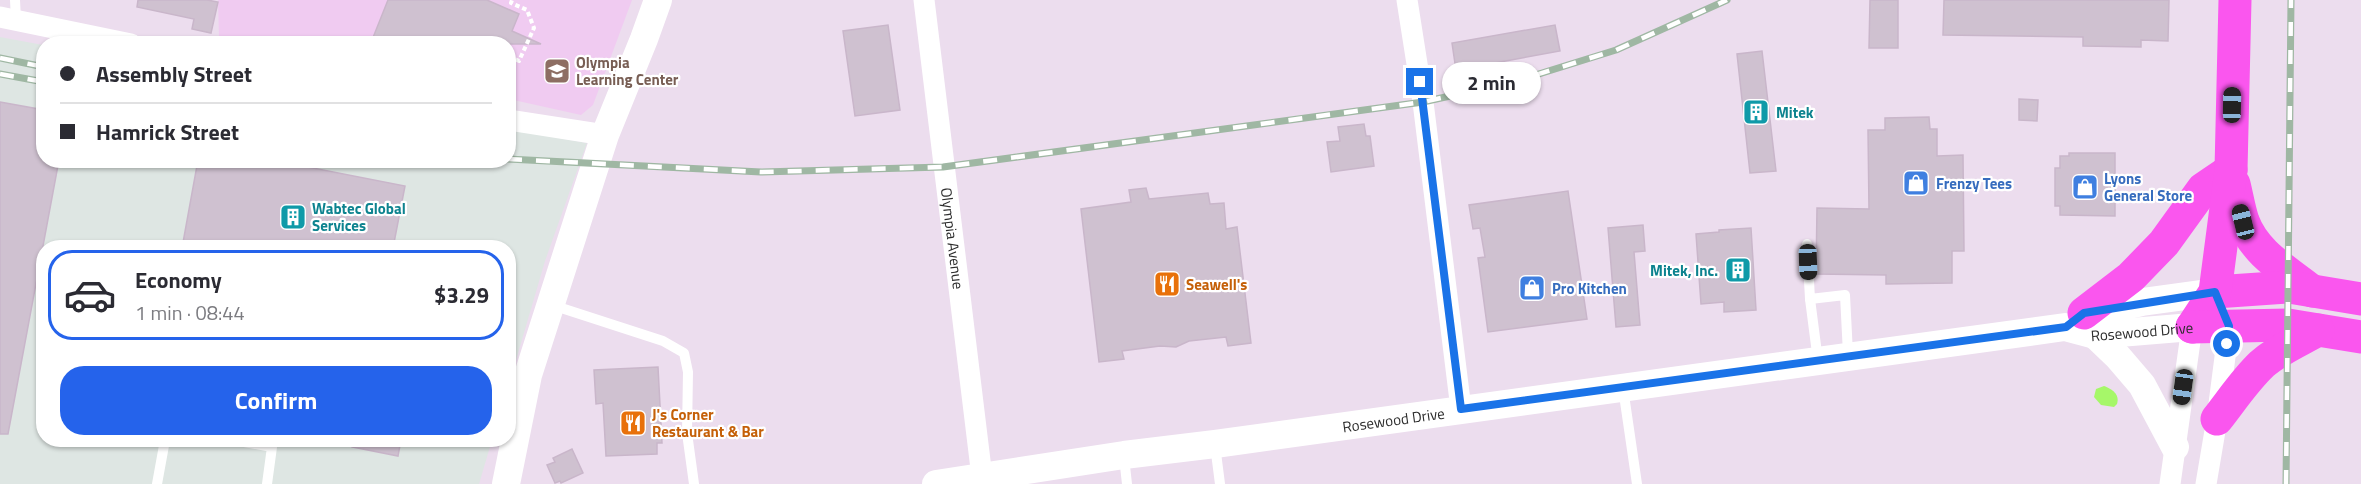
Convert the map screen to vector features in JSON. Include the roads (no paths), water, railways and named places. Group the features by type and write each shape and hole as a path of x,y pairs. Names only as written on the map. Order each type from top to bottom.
{"main road":[{"path":"516,434 528,375 605,135 658,0"},
{"path":"2192,327 2215,292 2231,170 2235,0"},
{"path":"2231,170 2243,222 2258,246 2269,259 2312,291"},
{"path":"2175,447 2142,386 2118,357 2081,325 2164,243 2203,189 2231,170"},
{"name":"Rosewood Drive","path":"936,484 983,481 1124,455 2081,325 2215,292 2289,287 2361,299"},
{"path":"2215,292 2229,326"},
{"name":"Rosewood Drive","path":"2081,325 2192,327 2288,325 2361,337"},
{"path":"2217,419 2245,382 2264,363 2288,346 2318,330"},
{"path":"506,484 513,447"}],"street":[{"name":"Olympia Avenue","path":"924,0 983,481"},
{"path":"1407,0 1423,102 1461,409"},
{"path":"11,12 101,36"},
{"path":"516,121 605,135"},
{"path":"2206,484 2229,326"},
{"path":"2170,484 2192,327"}],"lane":[{"path":"1808,244 1810,299 1818,362"},
{"path":"1810,299 1845,295 1848,358"},
{"path":"551,304 663,341 684,353 688,372 687,433 694,484"},
{"path":"1623,387 1637,484"},
{"path":"1215,444 1220,484"},
{"path":"157,484 164,447"},
{"path":"267,484 272,447"},
{"path":"1124,455 1127,484"}],"railway":[{"path":"516,159 761,172 943,167 1423,102 1513,82 1616,50 1727,0"},
{"path":"2286,484 2291,0"},
{"path":"0,58 36,65"},
{"path":"0,74 36,81"}],"place":[{"name":"Olympia Learning Center","path":"557,71"},
{"name":"Mitek","path":"1756,112"},
{"name":"Frenzy Tees","path":"1916,183"},
{"name":"Lyons General Store","path":"2085,187"},
{"name":"Wabtec Global Services","path":"293,217"},
{"name":"Mitek, Inc.","path":"1738,270"},
{"name":"Seawell's","path":"1167,284"},
{"name":"Pro Kitchen","path":"1532,288"},
{"name":"J's Corner Restaurant & Bar","path":"633,423"}]}
